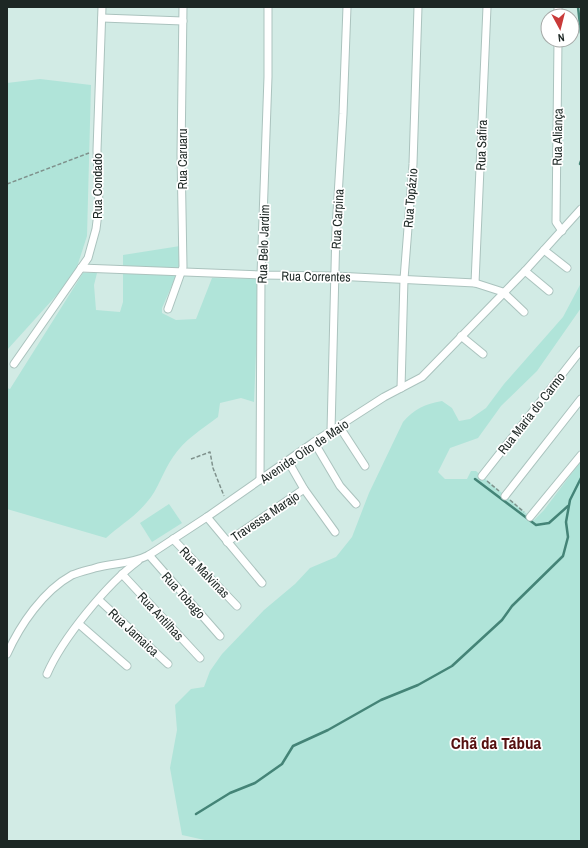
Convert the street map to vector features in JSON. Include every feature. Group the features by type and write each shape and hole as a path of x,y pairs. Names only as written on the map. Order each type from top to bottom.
{"street":[{"name":"Rua Condado","path":"14,364 88,258 98,213 97,150 102,7"},
{"name":"Rua Caruaru","path":"168,309 183,267 181,154 183,7"},
{"name":"Rua Belo Jardim","path":"260,480 261,275 268,77 268,7"},
{"name":"Rua Carpina","path":"331,431 335,276 347,7"},
{"name":"Rua Topázio","path":"400,388 404,279 413,164 418,7"},
{"name":"Rua Safira","path":"475,284 487,7"},
{"path":"102,18 183,21"},
{"name":"Rua Aliança","path":"558,48 556,222 562,231"},
{"name":"Avenida Oito de Maio","path":"7,654 26,622 41,602 63,581 83,571 139,560 148,555 207,518 314,442 400,388 422,377 562,231 581,209"},
{"path":"544,250 567,268"},
{"name":"Rua Correntes","path":"81,268 181,273 404,279 475,284 503,292"},
{"path":"524,271 549,291"},
{"path":"503,292 524,312"},
{"path":"461,336 483,354"},
{"name":"Rua Maria do Carmo","path":"482,476 580,353"},
{"path":"505,496 581,399"},
{"path":"339,426 365,466"},
{"path":"314,442 340,486 356,504"},
{"path":"530,517 581,455"},
{"path":"288,461 304,490 335,532"},
{"name":"Travessa Marajo","path":"227,542 304,490"},
{"path":"207,518 262,584"},
{"name":"Rua Malvinas","path":"174,539 238,606"},
{"name":"Rua Tobago","path":"148,555 220,636"},
{"path":"47,674 59,650 79,624 122,574 139,560"},
{"name":"Rua Antilhas","path":"122,574 200,658"},
{"name":"Rua Jamaica","path":"99,600 168,664"},
{"path":"79,624 127,666"}],"path":[{"path":"7,184 97,150"},
{"path":"191,459 210,452 213,468 227,503"}],"green space":[{"path":"40,79 91,85 87,236 77,267 64,287 7,350 7,83"},
{"path":"180,246 180,267 162,308 162,313 176,320 196,319 212,278 259,279 254,402 241,398 220,403 218,417 194,435 177,451 169,462 151,497 143,507 106,538 7,509 7,388 10,389 83,273 97,273 94,285 96,310 120,312 123,302 123,255"},
{"path":"581,283 581,308 537,371 501,406 478,438 450,448 438,472 445,479 467,479 471,471 476,471 534,520 544,510 581,461 581,841 209,841 182,835 170,768 177,730 175,705 191,689 204,687 210,671 222,654 264,610 295,584 310,568 336,557 352,537 369,493 403,422 407,417 420,408 442,401 452,408 459,421 470,419 486,408 504,384 563,317"},
{"path":"169,504 182,523 152,542 140,523"}],"waterway":[{"path":"578,7 581,33"},
{"path":"196,814 230,793 255,783 282,764 293,746 328,730 381,700 418,685 452,666 502,620 512,606 563,556 568,537 566,522 570,500 581,478"},
{"path":"475,479 536,525 549,523 568,506"}],"district":[{"name":"Chã da Tábua","path":"496,743"}]}
